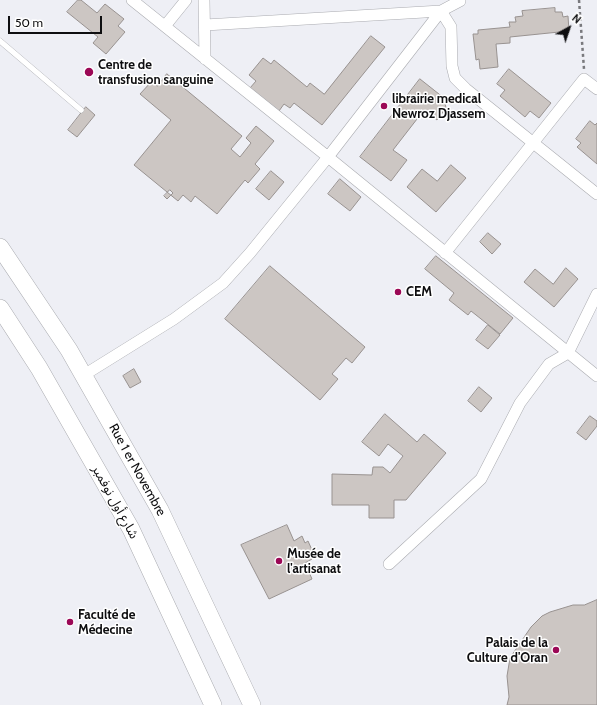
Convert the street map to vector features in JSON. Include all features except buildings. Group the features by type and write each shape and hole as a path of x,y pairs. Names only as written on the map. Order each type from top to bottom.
{"main road":[{"name":"Rue 1 er Novembre","path":"0,247 60,336 160,510 252,705"},
{"name":"شارع أول نوفمبر","path":"0,308 40,368 131,529 213,705"}],"street":[{"path":"132,0 597,376"},
{"path":"165,26 186,0"},
{"path":"204,0 206,59"},
{"path":"205,25 441,11 463,0"},
{"path":"441,11 451,26 452,66 455,78 466,89 597,194"},
{"path":"84,376 174,319 223,283 250,253 328,157 441,11"},
{"path":"445,253 584,79 597,89"},
{"path":"389,564 481,479 520,403 549,364 568,353 597,294"}],"lane":[{"path":"0,42 81,110"}],"path":[{"path":"579,0 584,79"}],"place":[{"name":"Centre de transfusion sanguine","path":"89,72"},
{"name":"librairie medical Newroz Djassem","path":"384,106"},
{"name":"CEM","path":"398,292"},
{"name":"Musée de l'artisanat","path":"279,561"},
{"name":"Faculté de Médecine","path":"70,622"},
{"name":"Palais de la Culture d'Oran","path":"556,650"}]}
